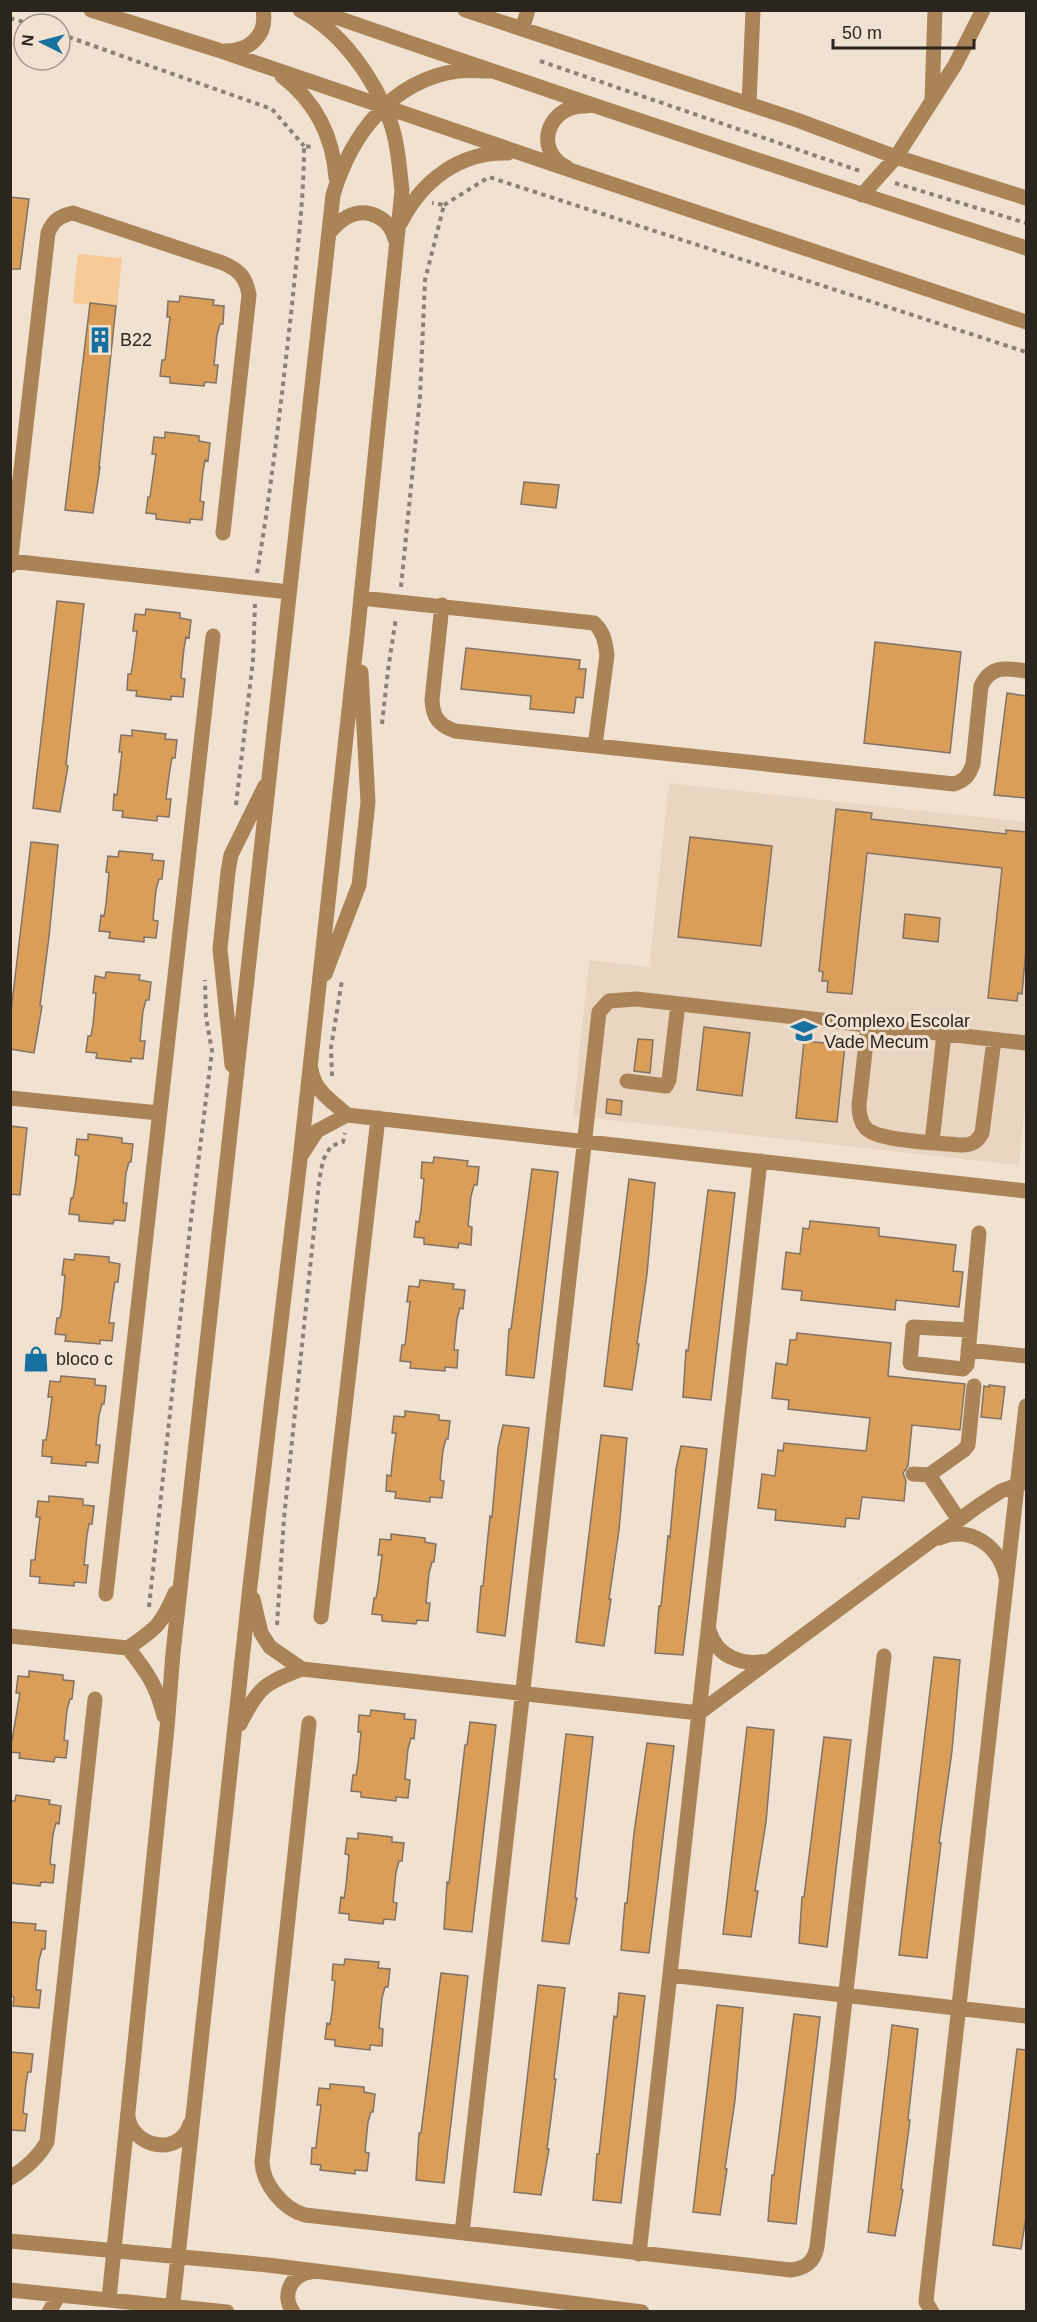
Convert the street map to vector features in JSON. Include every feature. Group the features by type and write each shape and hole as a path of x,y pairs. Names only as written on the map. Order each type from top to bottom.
{"street":[{"path":"91,10 218,50 1026,322"},
{"path":"218,50 240,50 258,38 263,28 263,10"},
{"path":"172,2308 250,1586 300,1160 358,627 402,190 398,154 389,120 375,88 355,58 331,33 300,10"},
{"path":"315,10 595,107 1026,248"},
{"path":"465,10 749,104 896,157 1026,198"},
{"path":"522,29 528,10"},
{"path":"749,104 753,10"},
{"path":"932,99 935,10"},
{"path":"862,195 896,157 956,65 983,10"},
{"path":"109,2299 181,1580 336,178 329,137 321,119 295,86 261,65"},
{"path":"333,195 341,169 351,149 382,106 408,89 432,78 458,71 490,71"},
{"path":"573,171 554,158 549,148 550,127 555,117 573,106 595,107"},
{"path":"395,242 400,224 420,191 449,167 475,157 503,153 522,154"},
{"path":"10,566 48,233 58,217 73,213 223,263 240,271 247,283 249,295 223,533"},
{"path":"329,233 347,217 357,213 368,213 387,222 393,231 395,242"},
{"path":"11,561 289,592"},
{"path":"361,598 594,623 600,628 607,655 596,746"},
{"path":"442,605 432,712 437,721 455,731 954,784 964,780 970,774 973,764 981,686 985,678 1000,668 1026,671"},
{"path":"318,990 351,908 361,873 368,801 358,627"},
{"path":"106,1594 213,636"},
{"path":"235,1093 220,949 228,872 231,855 271,776"},
{"path":"462,2233 599,1012 609,1001 623,998 1026,1043"},
{"path":"627,1081 666,1086 669,1080 678,1004"},
{"path":"868,1025 859,1104 860,1116 864,1127 880,1137 970,1145 978,1140 982,1133 993,1040"},
{"path":"932,1142 944,1034"},
{"path":"310,1064 313,1079 323,1095 347,1115"},
{"path":"10,1098 159,1113"},
{"path":"300,1160 317,1131 347,1115 1026,1191"},
{"path":"321,1617 378,1118"},
{"path":"639,2254 760,1161"},
{"path":"970,1330 913,1327 909,1360 913,1364 963,1369 967,1365 980,1233"},
{"path":"968,1350 1026,1356"},
{"path":"959,1520 921,1475 964,1450 968,1445 974,1386"},
{"path":"925,2308 1007,1580 1022,1483 1026,1406"},
{"path":"250,1586 261,1633 270,1647 302,1668 699,1713 959,1520 1001,1491 1022,1483"},
{"path":"932,1541 948,1534 965,1534 981,1539 999,1557 1007,1580"},
{"path":"10,1636 128,1648 154,1630 164,1619 181,1580"},
{"path":"709,1622 709,1632 713,1642 726,1655 746,1662 768,1661"},
{"path":"128,1648 149,1673 158,1692 167,1728"},
{"path":"309,1723 262,2162 262,2174 284,2204 293,2212 305,2216 783,2270 802,2268 810,2262 817,2247 884,1656"},
{"path":"234,1735 254,1697 267,1683 302,1668"},
{"path":"10,2178 32,2162 46,2142 95,1699"},
{"path":"670,1975 1026,2016"},
{"path":"127,2111 133,2132 151,2144 172,2143 182,2137 189,2128 192,2117"},
{"path":"10,2241 316,2271 642,2312"},
{"path":"294,2312 288,2301 290,2286 300,2275 316,2271"},
{"path":"10,2290 227,2312"},
{"path":"49,2312 59,2295"}],"path":[{"path":"72,38 272,109 304,146"},
{"path":"540,61 878,177 1026,223"},
{"path":"444,205 489,177 1026,352"}],"shaded area":[{"path":"78,254 122,258 117,308 73,303"},
{"name":"Complexo Escolar Vade Mecum","path":"669,783 1026,822 1026,1095 1019,1165 573,1116 589,960 649,967"}],"building":[{"path":"10,197 29,199 20,269 10,269"},
{"path":"180,296 214,300 213,305 224,306 223,324 220,324 217,335 214,365 218,365 216,383 205,382 204,386 170,383 170,377 160,376 162,360 165,360 170,317 167,317 168,301 179,302"},
{"path":"90,303 116,306 100,467 93,513 65,510"},
{"path":"165,432 199,436 199,441 210,443 208,461 205,460 203,471 200,501 204,502 202,520 190,519 190,523 156,519 156,514 146,513 156,454 152,454 154,437 165,438"},
{"path":"524,482 559,485 556,508 521,504"},
{"path":"57,601 84,604 66,765 68,766 60,812 33,808"},
{"path":"146,609 180,613 180,618 191,620 189,638 186,637 184,648 181,678 185,679 183,697 171,696 171,700 136,696 137,691 127,690 137,631 133,631 135,614 145,615"},
{"path":"875,642 961,652 950,753 864,743"},
{"path":"466,648 580,660 579,669 586,669 583,698 576,697 574,713 530,709 531,696 461,689"},
{"path":"1007,693 1026,696 1026,798 994,795"},
{"path":"132,730 166,734 165,739 177,740 166,799 171,799 169,817 157,816 157,821 122,817 123,811 113,810 122,752 119,752 121,735 132,736"},
{"path":"836,809 872,813 871,819 1006,834 1006,830 1026,832 1026,949 1022,994 1018,993 1017,1001 988,998 1002,868 867,853 852,994 827,992 828,981 822,981 823,972 819,971"},
{"path":"690,837 772,846 761,946 678,937"},
{"path":"31,842 58,845 40,1006 42,1006 34,1053 10,1049 10,1020"},
{"path":"119,851 153,854 152,860 164,861 162,879 159,879 156,890 153,920 158,921 156,938 144,937 144,942 109,938 110,932 99,931 101,915 104,916 106,904 108,856 118,857"},
{"path":"905,914 940,918 938,942 903,938"},
{"path":"106,972 140,975 139,980 151,982 149,1000 146,1000 143,1011 140,1041 145,1041 143,1059 131,1058 131,1062 96,1058 97,1053 86,1052 88,1036 91,1036 93,1025 95,976 105,978"},
{"path":"704,1027 750,1033 742,1096 697,1090"},
{"path":"638,1039 653,1040 650,1073 634,1071"},
{"path":"804,1041 845,1045 837,1122 796,1118"},
{"path":"607,1099 622,1101 621,1115 606,1113"},
{"path":"10,1126 27,1128 20,1195 10,1194"},
{"path":"88,1134 122,1138 122,1143 133,1144 131,1162 129,1162 126,1173 123,1203 127,1203 125,1221 114,1220 113,1224 79,1221 79,1215 69,1214 79,1156 75,1155 77,1139 88,1140"},
{"path":"434,1157 468,1161 467,1166 479,1167 477,1185 474,1185 471,1196 468,1226 472,1227 471,1245 459,1243 458,1248 424,1244 424,1238 414,1237 416,1221 419,1222 421,1210 424,1179 421,1178 422,1162 433,1163"},
{"path":"532,1169 558,1172 534,1378 506,1375 509,1329 511,1329"},
{"path":"629,1179 655,1183 647,1274 632,1390 604,1386"},
{"path":"708,1190 735,1193 711,1400 683,1397 686,1350 688,1351"},
{"path":"810,1221 879,1228 879,1236 956,1245 953,1271 963,1272 959,1307 896,1300 895,1310 801,1300 802,1291 782,1289 786,1252 800,1254 803,1228 809,1229"},
{"path":"75,1254 109,1257 109,1262 120,1264 109,1323 114,1323 112,1341 100,1340 100,1344 65,1341 66,1335 55,1334 57,1318 60,1318 62,1307 64,1259 74,1260"},
{"path":"420,1280 454,1284 453,1289 465,1290 463,1309 460,1308 457,1319 454,1350 458,1350 457,1368 445,1367 445,1371 410,1368 411,1362 400,1361 402,1345 405,1345 410,1302 407,1302 409,1286 419,1287"},
{"path":"797,1333 891,1343 888,1376 965,1384 960,1430 912,1425 908,1466 903,1473 906,1481 904,1501 862,1497 859,1519 846,1518 845,1527 775,1520 776,1510 758,1508 762,1474 775,1476 778,1450 783,1451 784,1443 866,1451 870,1418 788,1409 789,1400 772,1398 776,1363 787,1365 790,1340 796,1340"},
{"path":"61,1376 95,1379 95,1385 106,1386 104,1404 102,1404 99,1415 96,1445 100,1445 98,1463 86,1462 86,1466 51,1463 52,1457 42,1456 52,1397 48,1397 50,1381 60,1382"},
{"path":"989,1385 1005,1387 1001,1419 981,1417 984,1386 989,1387"},
{"path":"405,1411 439,1415 439,1420 450,1421 448,1439 446,1439 443,1450 440,1480 444,1481 442,1498 430,1497 430,1502 395,1498 396,1492 386,1491 387,1475 391,1476 396,1433 392,1433 394,1416 405,1417"},
{"path":"503,1425 529,1428 505,1636 477,1632 490,1516 492,1517 498,1448"},
{"path":"601,1435 627,1438 619,1530 604,1646 576,1642"},
{"path":"681,1446 707,1449 683,1655 655,1653 676,1469"},
{"path":"49,1496 83,1499 83,1505 94,1506 92,1524 89,1524 87,1535 84,1565 88,1565 86,1583 74,1582 74,1586 39,1583 40,1577 30,1576 31,1560 35,1560 40,1517 36,1517 38,1501 49,1502"},
{"path":"391,1534 425,1538 425,1542 436,1544 434,1562 432,1562 429,1573 426,1603 430,1603 428,1621 417,1620 416,1624 382,1621 382,1615 372,1614 382,1555 378,1555 380,1539 391,1540"},
{"path":"934,1657 960,1660 952,1751 939,1843 941,1843 927,1958 899,1955"},
{"path":"29,1671 63,1675 63,1680 74,1681 72,1699 70,1699 67,1710 64,1740 68,1741 66,1758 55,1757 54,1762 19,1758 20,1753 10,1752 20,1693 16,1693 18,1676 29,1677"},
{"path":"371,1710 405,1714 404,1719 416,1720 414,1739 411,1738 408,1749 405,1779 410,1780 408,1798 396,1797 396,1801 361,1797 361,1792 351,1791 353,1775 356,1775 358,1763 361,1732 358,1732 359,1715 370,1716"},
{"path":"470,1722 496,1725 472,1932 444,1929 447,1882 449,1883 465,1745 467,1745"},
{"path":"747,1727 774,1730 766,1822 755,1891 758,1891 751,1937 723,1934"},
{"path":"566,1734 593,1737 575,1898 577,1898 569,1944 542,1941"},
{"path":"824,1737 851,1740 827,1947 799,1943 802,1897 804,1897"},
{"path":"647,1743 674,1746 649,1953 621,1950 625,1903 627,1903"},
{"path":"16,1795 50,1800 49,1804 61,1806 59,1824 56,1823 53,1834 50,1864 55,1865 53,1883 41,1882 40,1886 10,1883 10,1801 15,1801"},
{"path":"358,1833 392,1837 392,1842 404,1843 402,1861 399,1861 396,1872 393,1902 397,1903 395,1920 384,1919 383,1924 349,1920 349,1914 339,1913 341,1897 344,1898 346,1886 349,1855 345,1854 347,1838 358,1839"},
{"path":"10,1922 36,1924 35,1930 46,1931 45,1949 42,1949 39,1960 36,1990 41,1990 39,2008 13,2006 14,1997 10,1996"},
{"path":"345,1959 379,1962 378,1968 390,1969 388,1987 385,1987 382,1998 379,2028 383,2029 382,2046 370,2045 370,2050 335,2046 335,2040 325,2039 327,2023 330,2024 332,2012 335,1981 332,1980 333,1964 344,1965"},
{"path":"441,1973 468,1976 444,2183 416,2180 419,2133 421,2133"},
{"path":"538,1985 565,1988 547,2149 549,2149 541,2195 514,2192"},
{"path":"619,1993 645,1996 621,2203 593,2200 614,2016 617,2017"},
{"path":"717,2005 743,2008 735,2100 720,2215 693,2212"},
{"path":"794,2014 820,2017 796,2224 768,2221"},
{"path":"892,2025 918,2029 901,2189 903,2190 895,2236 868,2232"},
{"path":"1017,2049 1026,2050 1026,2217 1021,2249 993,2245"},
{"path":"10,2052 33,2054 31,2072 28,2072 26,2083 23,2113 27,2114 25,2131 10,2130"},
{"path":"330,2084 364,2087 364,2092 375,2094 373,2112 368,2122 365,2152 369,2153 367,2171 355,2170 355,2174 320,2170 321,2165 311,2164 312,2148 316,2148 321,2105 317,2105 319,2088 330,2089"}],"place":[{"name":"B22","path":"100,340"},
{"name":"Complexo Escolar Vade Mecum","path":"804,1031"},
{"name":"bloco c","path":"36,1359"}]}
